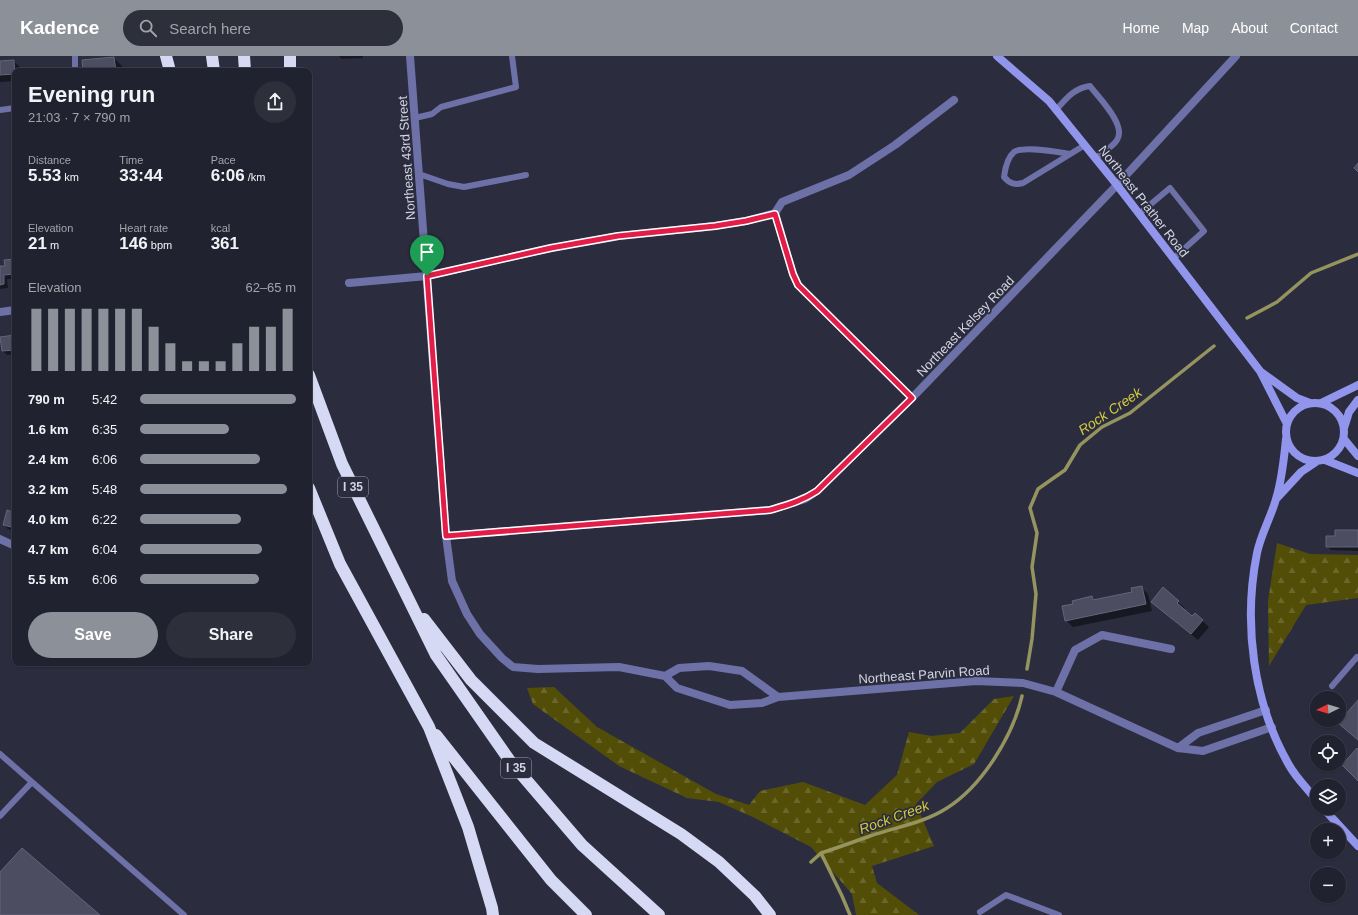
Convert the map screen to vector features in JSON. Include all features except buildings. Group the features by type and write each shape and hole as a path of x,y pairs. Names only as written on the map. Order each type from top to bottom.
{"highway":[{"path":"166,56 169,68"},
{"path":"212,56 214,68"},
{"path":"244,56 245,68"},
{"path":"290,56 290,68"},
{"name":"I 35","path":"312,382 342,464 436,654 510,761 582,845 659,915"},
{"path":"312,495 340,564 429,726 468,827 493,915"},
{"path":"406,595 471,680 534,743 681,834 719,862 756,896 770,915"},
{"path":"429,726 551,880 586,915"}],"main road":[{"name":"Northeast Prather Road","path":"997,56 1049,101 1140,214 1260,371 1287,424"},
{"name":"Northeast Prather Road","path":"1260,371 1297,398 1310,403"},
{"path":"1310,792 1289,766 1266,710 1255,667 1251,617 1258,552 1276,498 1286,439 1287,424 1295,410 1310,403 1321,403 1358,385"},
{"path":"1276,498 1301,472 1316,462 1325,460 1334,455 1340,448 1344,439 1344,428 1349,412 1358,400"},
{"path":"1321,403 1336,412 1344,428"},
{"path":"1286,439 1290,448 1297,456 1316,462"},
{"path":"1344,439 1358,456"},
{"path":"1325,460 1358,473"},
{"path":"1329,815 1358,846"}],"street":[{"name":"Northeast 43rd Street","path":"410,56 446,536 452,581 467,614 480,634 502,658 513,667 538,670"},
{"name":"Northeast Kelsey Road","path":"446,536 770,510 805,499 817,491 912,398 1117,185 1236,56"},
{"path":"348,283 427,276 551,248 618,236 715,226 775,214 782,202 849,175 896,145 954,100"},
{"path":"775,214 793,274 798,285 912,398"},
{"path":"0,312 12,310"},
{"path":"0,539 12,545"},
{"path":"1056,692 1075,650 1102,635 1170,649"},
{"path":"665,676 679,668 709,666 742,671 778,697"},
{"name":"Northeast Parvin Road","path":"538,670 619,667 665,676 677,688 730,705 762,703 778,697 976,681 1023,683 1056,692 1178,748 1204,751 1272,727"},
{"path":"1178,748 1198,733 1266,710"}],"lane":[{"path":"75,56 75,68"},
{"path":"415,118 432,114 441,108 516,87 512,56"},
{"path":"1056,110 1072,93 1080,87 1090,86 1118,123 1119,132 1117,140 1095,158"},
{"path":"0,110 12,108"},
{"path":"1070,154 1023,149 1015,151 1004,168 1004,177 1009,183 1017,185 1023,183 1070,154 1084,145"},
{"path":"419,174 448,184 464,187 526,175"},
{"path":"1140,214 1170,188 1204,231 1174,258"},
{"path":"1332,686 1357,657 1358,658"},
{"path":"0,754 184,915"},
{"path":"0,816 32,782"},
{"path":"980,912 1006,895 1060,915"}],"green space":[{"path":"1277,543 1310,554 1358,555 1358,598 1306,605 1269,666 1268,601"},
{"path":"554,687 597,727 716,794 749,805 760,791 803,782 865,805 897,775 909,732 931,736 960,733 994,699 1014,696 974,764 937,782 916,804 934,846 872,866 877,883 919,915 856,915 852,894 811,847 755,818 719,802 687,798 619,766 533,704 527,688"}],"waterway":[{"name":"Rock Creek","path":"1247,318 1277,302 1311,273 1358,254"},
{"name":"Rock Creek","path":"1027,669 1032,639 1036,594 1032,567 1037,533 1030,508 1038,489 1065,470 1080,445 1102,427 1130,413 1214,346"},
{"name":"Rock Creek","path":"811,862 821,853 929,817 947,808 960,799 984,773 1004,743 1018,711 1022,696"},
{"path":"821,853 850,915"}],"route":[{"path":"775,214 793,274 798,285 912,398 817,491 805,499 792,504 770,510 446,536 427,276 551,248 618,236 715,226 775,214"}]}
